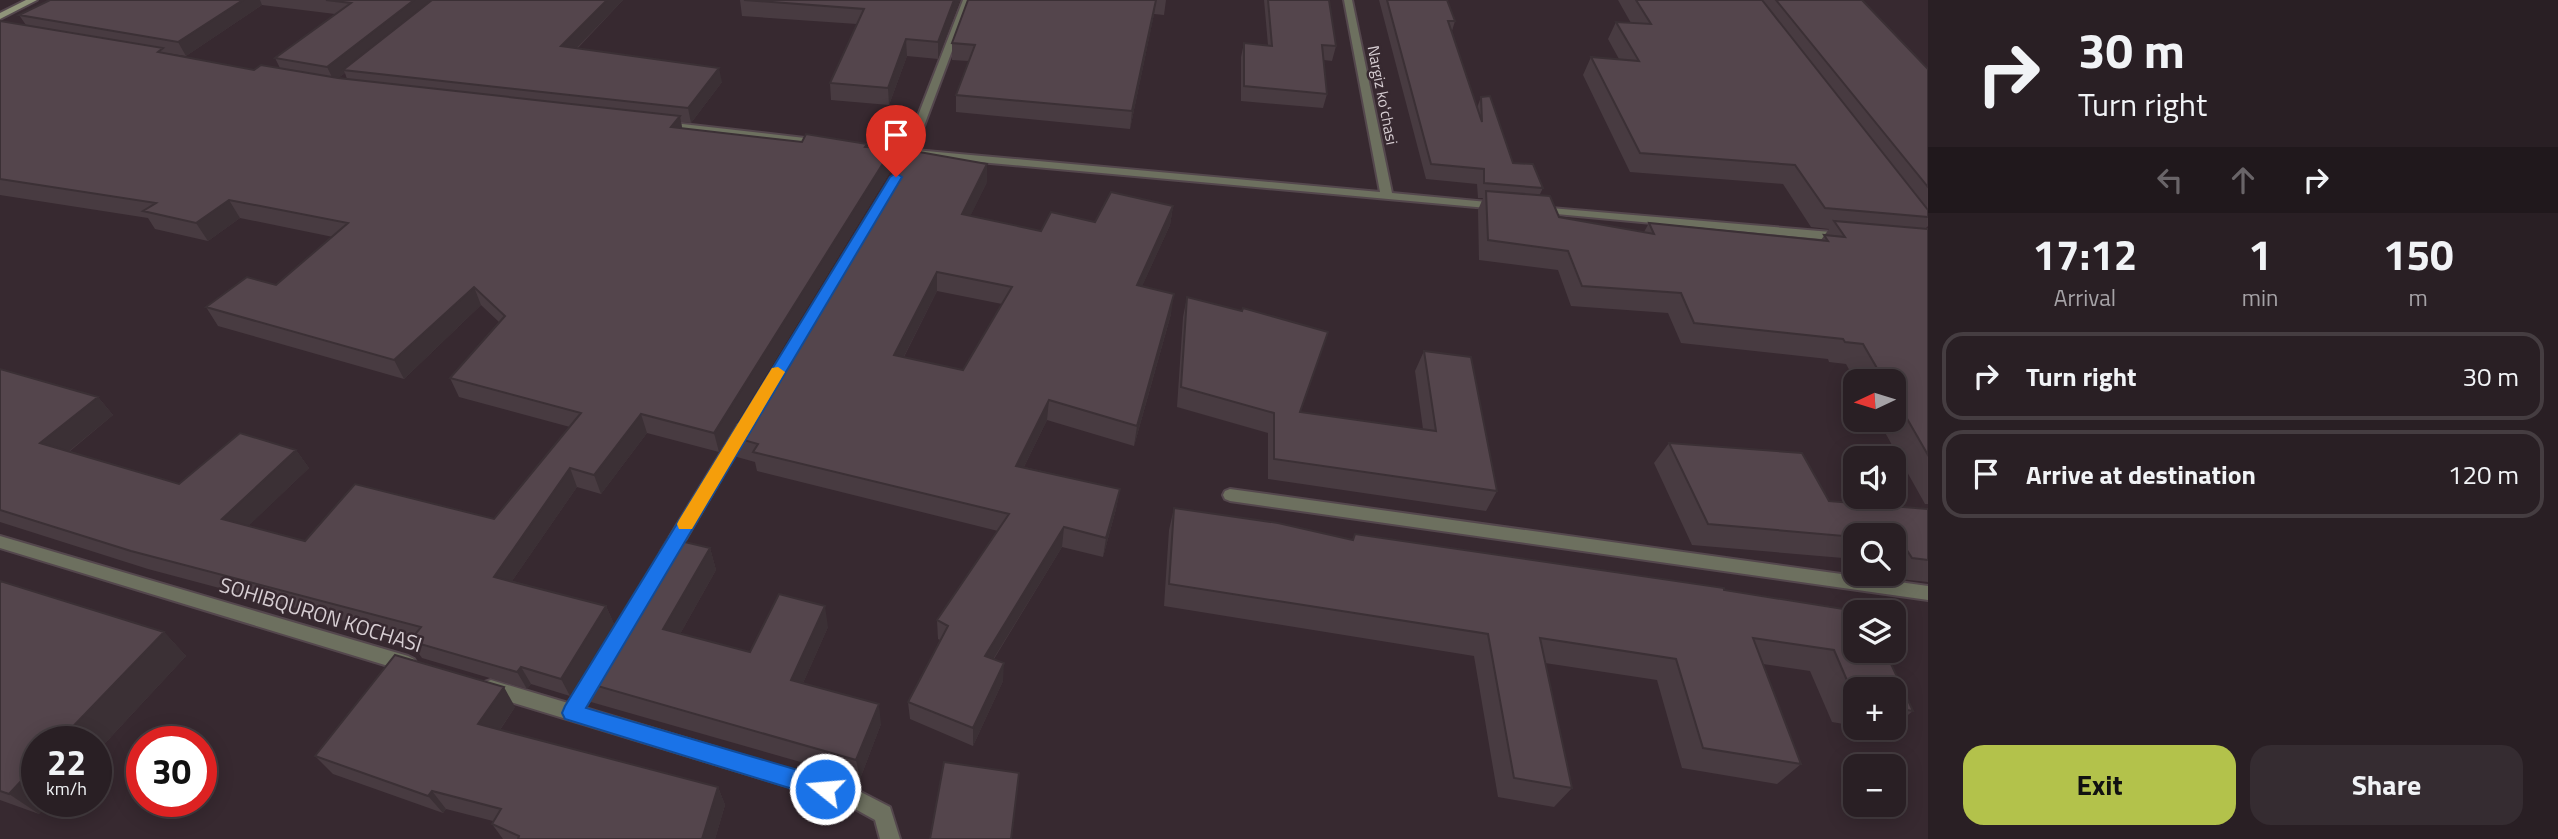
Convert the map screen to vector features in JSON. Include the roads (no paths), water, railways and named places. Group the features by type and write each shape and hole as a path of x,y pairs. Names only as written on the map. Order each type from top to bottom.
{"main road":[{"path":"0,16 33,0"}],"street":[{"path":"895,177 910,153 967,0"},
{"name":"Nargiz koʻchasi","path":"1348,0 1387,197"},
{"path":"649,124 841,146"},
{"path":"855,147 1512,208"},
{"path":"1526,209 1859,238"},
{"path":"658,570 752,415"},
{"path":"1230,495 1928,593"},
{"name":"SOHIBQURON KOCHASI","path":"0,542 425,669"},
{"path":"572,713 601,665"},
{"path":"479,685 850,796 883,814 890,839"}]}
